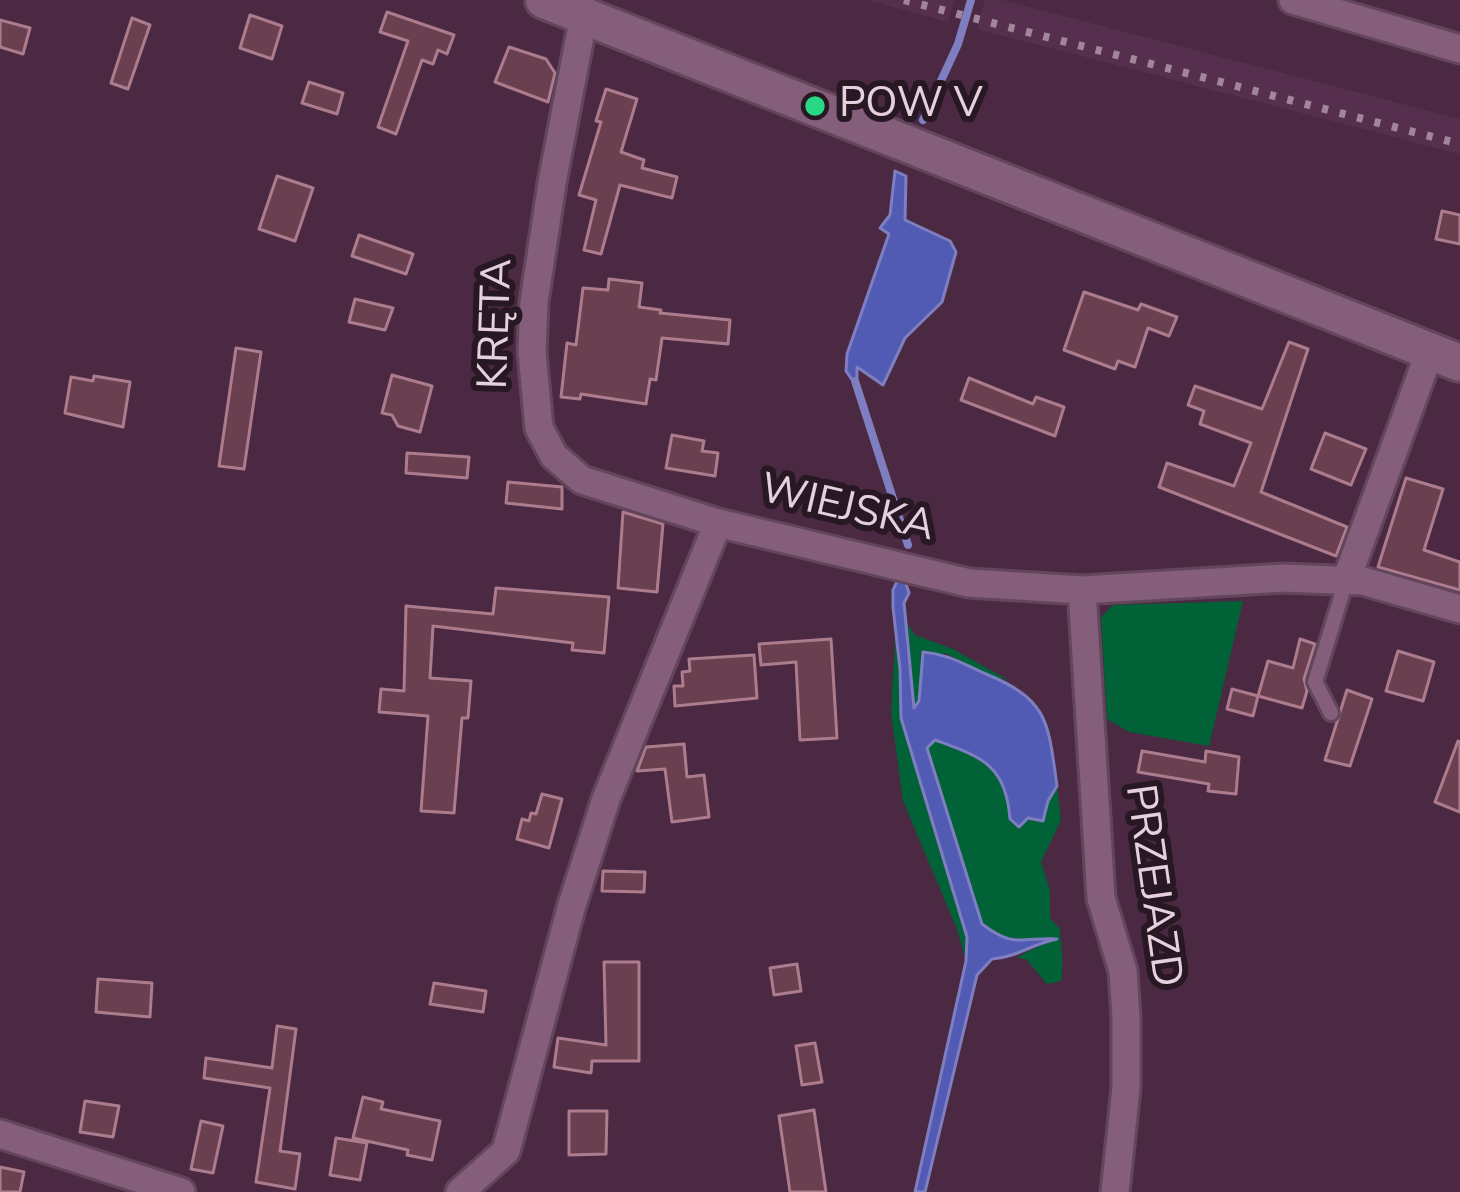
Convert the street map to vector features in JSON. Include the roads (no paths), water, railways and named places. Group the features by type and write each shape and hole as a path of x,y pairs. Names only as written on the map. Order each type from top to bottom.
{"main road":[{"path":"544,0 1445,357"}],"street":[{"path":"1293,0 1460,49"},
{"name":"KRĘTA","path":"584,15 535,302 532,352 539,428 554,456 583,480 718,523"},
{"path":"1346,580 1445,357"},
{"name":"WIEJSKA","path":"460,1192 506,1151 571,908 607,799 718,523 969,583 1082,590 1283,578 1346,580 1460,609"},
{"name":"PRZEJAZD","path":"1082,590 1101,898 1123,971 1126,1016 1126,1088 1115,1192"},
{"path":"0,1134 181,1192"}],"lane":[{"path":"1331,713 1316,682 1346,580"}],"water":[{"path":"895,171 906,176 905,220 950,241 956,252 942,302 905,338 883,385 857,367 857,387 846,371 847,354 889,234 880,228 890,215"},
{"path":"898,579 905,581 909,593 904,603 914,708 919,701 923,652 948,657 1007,684 1042,716 1057,786 1043,821 1028,818 1019,827 1010,819 1003,786 988,765 935,740 927,748 982,924 1010,939 1057,939 992,959 977,975 925,1192 915,1192 966,961 967,937 901,718 893,607"}],"waterway":[{"path":"923,120 958,44 971,0"},
{"path":"855,381 908,545"}],"railway":[{"path":"904,0 1460,144"}],"place":[{"name":"POW V","path":"815,106"}]}
